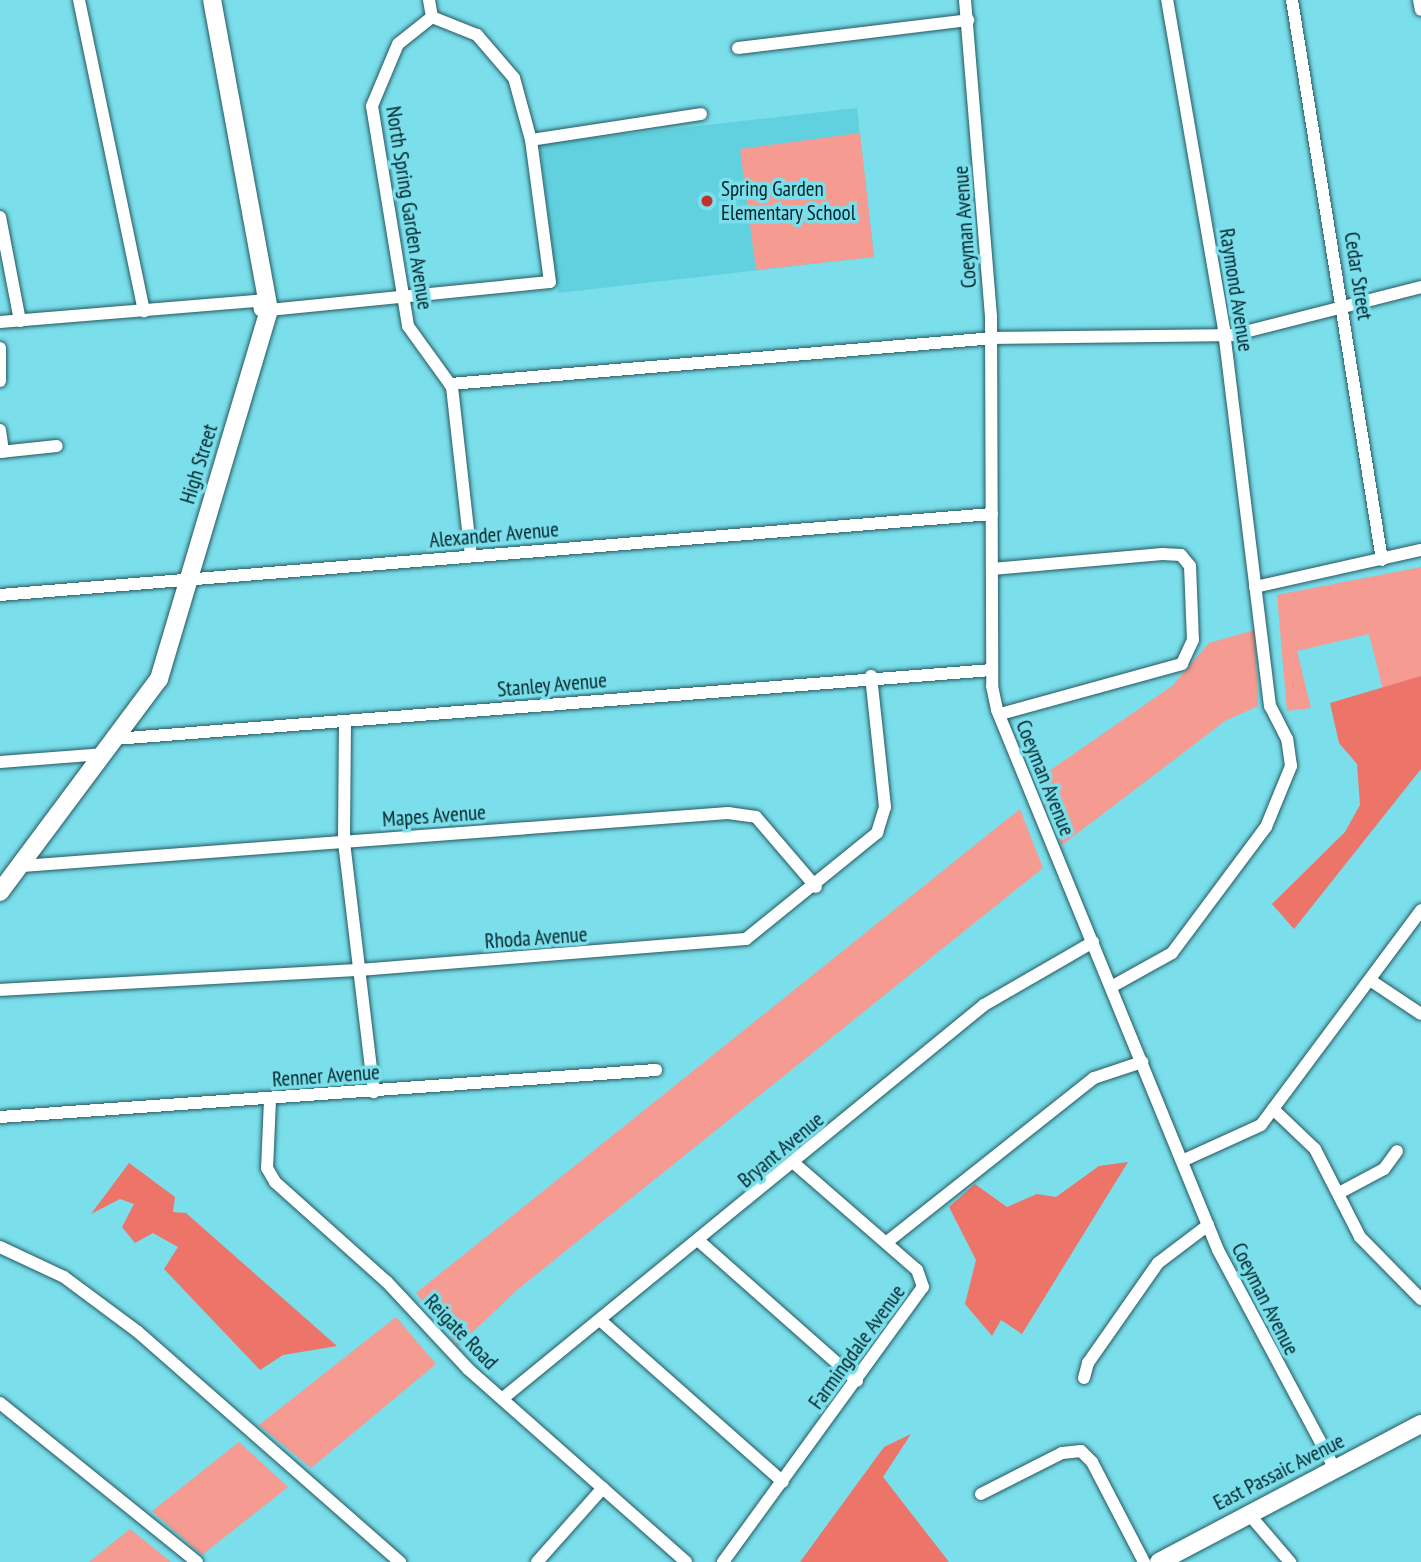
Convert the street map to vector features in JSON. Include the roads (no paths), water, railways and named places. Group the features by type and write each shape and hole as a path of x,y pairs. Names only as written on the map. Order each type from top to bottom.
{"street":[{"path":"79,0 144,311"},
{"name":"High Street","path":"0,892 159,679 269,310 212,0"},
{"path":"0,322 258,301 260,310 269,310 403,294 550,282 531,140 514,78 501,58 467,28 432,17 429,0"},
{"name":"Coeyman Avenue","path":"965,0 991,338 992,670 1007,743 1093,942 1208,1225 1267,1349 1335,1469"},
{"name":"Raymond Avenue","path":"1111,987 1172,953 1266,827 1281,797 1291,766 1287,739 1270,706 1225,335 1167,0"},
{"name":"Cedar Street","path":"1292,0 1344,305 1382,560"},
{"path":"1419,0 1421,10"},
{"name":"North Spring Garden Avenue","path":"432,17 398,44 372,106 408,326 450,384 471,556"},
{"path":"738,48 968,20"},
{"path":"531,140 701,114"},
{"path":"0,217 20,321"},
{"path":"450,384 991,338 1225,335 1421,287"},
{"path":"0,348 0,382"},
{"path":"0,430 1,452 57,446"},
{"name":"Alexander Avenue","path":"0,596 992,514"},
{"path":"1255,587 1421,550"},
{"path":"992,569 1181,555 1190,566 1193,640 1182,664 1000,714"},
{"name":"Stanley Avenue","path":"115,739 345,722 871,676 992,670"},
{"name":"Rhoda Avenue","path":"0,990 359,970 722,944 761,932 859,851 881,823 885,807 871,676"},
{"path":"345,722 344,842 374,1092"},
{"path":"0,762 103,754"},
{"name":"Mapes Avenue","path":"22,866 745,814 765,826 816,887"},
{"path":"1182,1161 1261,1125 1421,910"},
{"name":"Bryant Avenue","path":"502,1399 795,1164 984,1005 1093,942"},
{"path":"1370,980 1421,1014"},
{"path":"887,1242 1094,1078 1142,1062"},
{"name":"Renner Avenue","path":"0,1117 270,1100 656,1070"},
{"name":"Reigate Road","path":"270,1100 267,1168 275,1182 387,1282 446,1349 686,1562"},
{"path":"1273,1109 1315,1149 1360,1237 1421,1299"},
{"path":"1339,1193 1384,1169 1397,1150"},
{"name":"Farmingdale Avenue","path":"723,1562 923,1287 922,1276 887,1242 795,1164"},
{"path":"1084,1378 1088,1363 1158,1263 1208,1225"},
{"path":"699,1241 857,1381"},
{"path":"0,1247 64,1277 138,1332 400,1562"},
{"path":"600,1320 783,1482"},
{"path":"0,1403 197,1562"},
{"name":"East Passaic Avenue","path":"1159,1562 1421,1424"},
{"path":"981,1494 1062,1453 1081,1451 1092,1462 1144,1562"},
{"path":"537,1562 603,1488"},
{"path":"1248,1513 1290,1562"}],"place":[{"name":"Spring Garden Elementary School","path":"707,201"}]}
